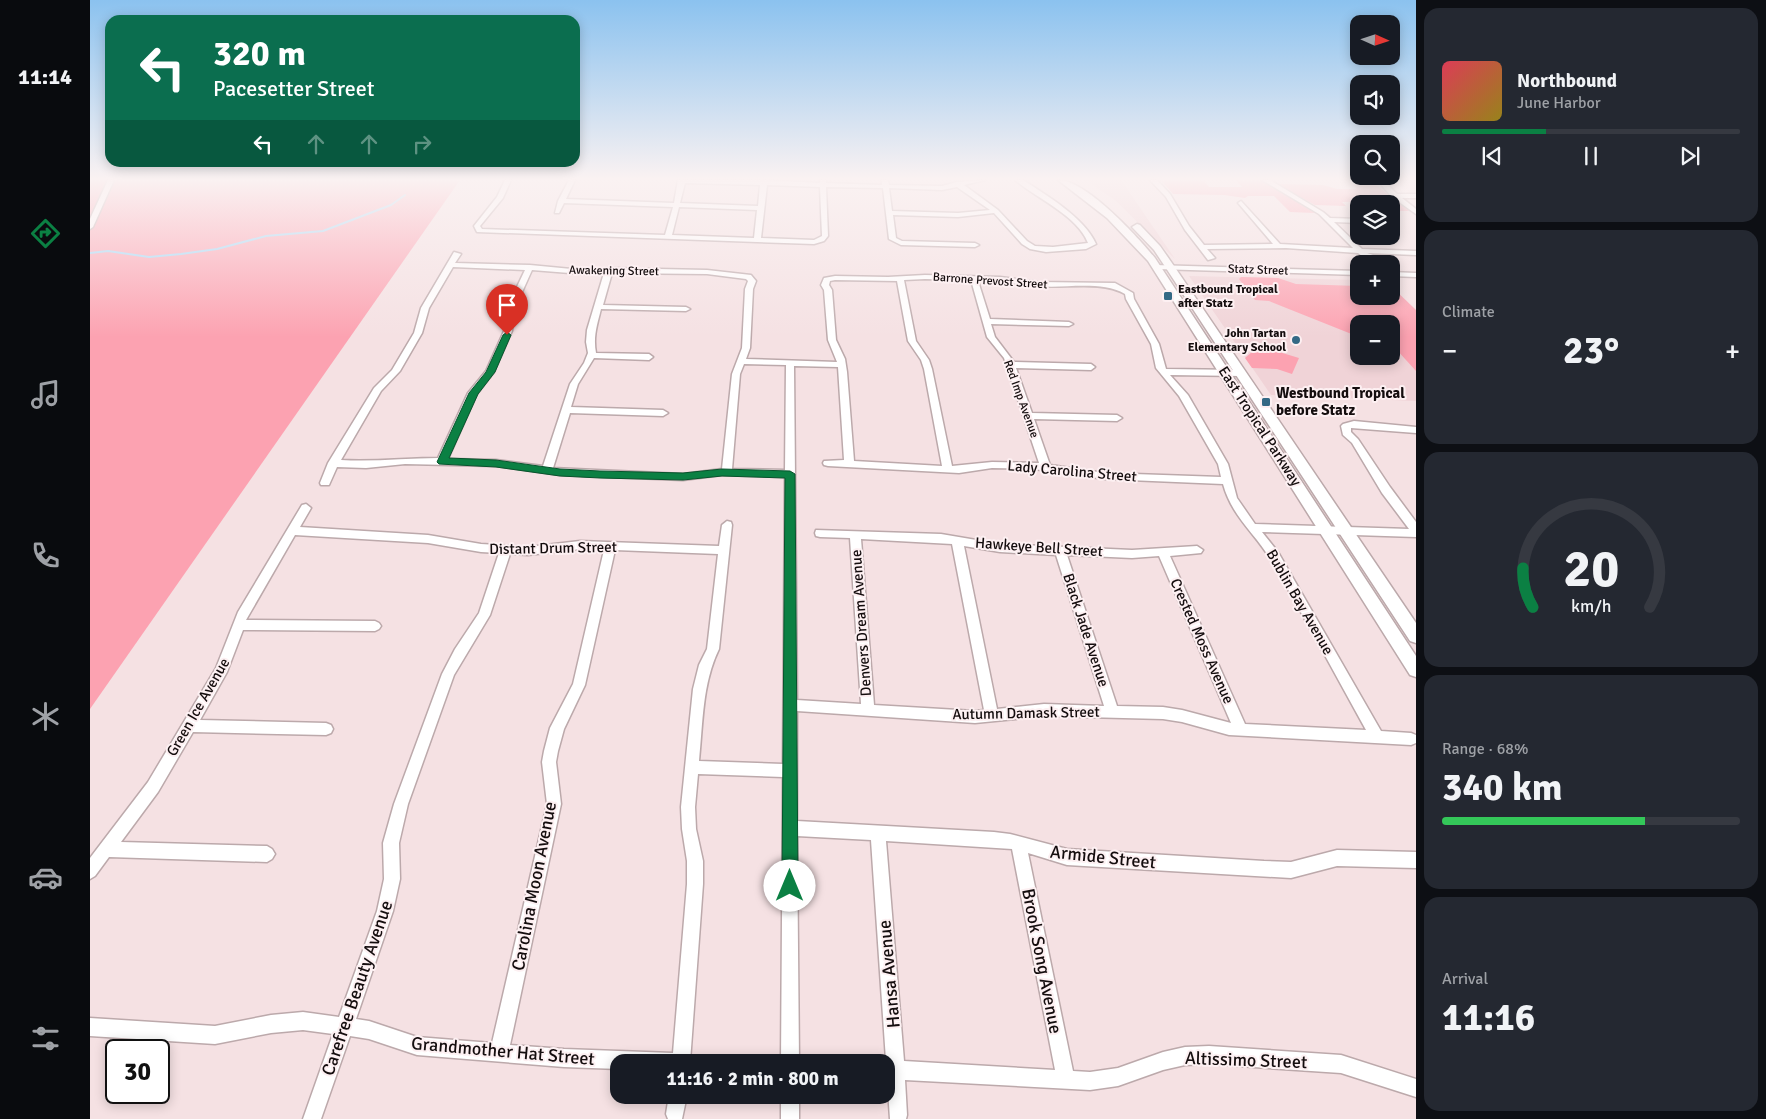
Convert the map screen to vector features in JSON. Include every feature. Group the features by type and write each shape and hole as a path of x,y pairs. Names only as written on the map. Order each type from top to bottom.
{"main road":[{"name":"East Tropical Parkway","path":"1129,232 1157,267 1225,373 1337,531 1416,636"},
{"name":"East Tropical Parkway","path":"1142,232 1152,242 1241,373 1337,531 1416,670"}],"street":[{"path":"496,232 814,242 821,240 825,236 825,232"},
{"path":"668,237 669,232"},
{"path":"757,239 758,232"},
{"path":"892,232 893,239 901,243 976,245"},
{"path":"1014,232 1032,248 1040,249 1086,247 1092,244 1090,238 1084,232"},
{"path":"1191,232 1211,258"},
{"path":"1266,232 1278,246"},
{"path":"1342,232 1367,255"},
{"path":"1202,247 1278,246 1362,252 1416,253"},
{"path":"325,483 334,463 377,390 396,371 418,333 425,308 457,254"},
{"name":"Awakening Street","path":"451,265 530,267 582,272 609,270 707,272 748,277 752,281 749,289 746,348 741,361"},
{"path":"442,462 473,393 486,379 497,357 508,331 510,310 530,267"},
{"name":"Statz Street","path":"1157,267 1350,273"},
{"path":"547,471 574,384 591,355 590,337 609,270"},
{"path":"1400,274 1416,274"},
{"name":"Barrone Prevost Street","path":"842,365 840,354 832,340 828,290 825,285 827,280 835,278 974,278 1038,284 1115,285 1123,288"},
{"path":"900,278 912,341 926,363 948,469"},
{"name":"Red Imp Avenue","path":"974,278 991,337 1008,358 1045,466"},
{"name":"Bublin Bay Avenue","path":"1123,288 1129,293 1130,299 1155,344 1158,363 1163,372 1183,395 1223,464 1232,498 1252,528 1274,555 1377,737"},
{"path":"598,306 686,310"},
{"path":"987,322 1069,324"},
{"path":"591,355 650,358"},
{"path":"727,472 736,374 741,361 842,365 849,465"},
{"path":"790,363 790,1054"},
{"path":"1010,364 1091,367"},
{"path":"1163,372 1241,373"},
{"path":"566,410 663,413"},
{"path":"1028,416 1117,418"},
{"path":"1416,430 1354,424 1346,426 1346,433 1354,441 1416,532"},
{"path":"334,463 366,464 405,461 510,464 547,471 683,477 727,472 790,474"},
{"name":"Lady Carolina Street","path":"828,463 948,469 992,465 1045,466 1105,476 1227,481"},
{"name":"Green Ice Avenue","path":"90,871 105,849 143,803 228,657 242,615 294,531 306,508"},
{"path":"682,1054 695,884 695,861 689,829 692,767 699,689 705,665 714,649 727,525"},
{"path":"1252,528 1416,532"},
{"name":"Distant Drum Street","path":"294,531 428,539 455,542 481,548 528,551 568,546 724,550"},
{"name":"Hawkeye Bell Street","path":"820,533 941,538 1000,548 1145,554 1197,550"},
{"name":"Denvers Dream Avenue","path":"855,535 868,710"},
{"path":"957,540 992,715"},
{"name":"Carolina Moon Avenue","path":"499,1053 552,811 551,751 557,728 579,685 610,546"},
{"name":"Carefree Beauty Avenue","path":"312,1119 388,900 392,879 391,843 401,804 448,674 458,653 484,615 506,550"},
{"name":"Black Jade Avenue","path":"1060,550 1112,711"},
{"name":"Crested Moss Avenue","path":"1163,552 1241,730"},
{"path":"238,625 375,626"},
{"name":"Autumn Damask Street","path":"790,705 974,716 1044,710 1164,713 1220,727 1241,730 1411,739"},
{"path":"188,726 326,728"},
{"path":"692,767 790,771"},
{"name":"Armide Street","path":"790,828 994,839 1018,843 1051,854 1074,858 1264,869 1291,870 1337,858 1416,860"},
{"name":"Hansa Avenue","path":"878,833 898,1115"},
{"name":"Brook Song Avenue","path":"1018,843 1066,1080"},
{"path":"105,849 267,854"},
{"name":"Grandmother Hat Street","path":"90,1027 215,1035 271,1024 303,1021 369,1030 417,1046 564,1058 610,1060"},
{"name":"Altissimo Street","path":"896,1070 1066,1080 1105,1080 1163,1061 1185,1056 1209,1055 1341,1064 1416,1088"},
{"path":"676,1114 677,1104"},
{"path":"790,1104 790,1119"}],"shaded area":[{"path":"90,232 423,232 90,709"},
{"path":"1148,232 1157,232 1175,259"},
{"name":"John Tartan Elementary School","path":"1189,276 1350,280 1350,305 1400,305 1400,295 1416,310 1416,401 1271,395"},
{"path":"1241,277 1278,278 1296,284 1350,286 1350,305 1400,305 1400,295 1416,310 1416,371 1400,353 1400,315 1350,315 1350,333 1269,301 1255,300 1239,279"},
{"path":"1259,346 1299,358 1292,374 1277,369 1252,368 1245,358"}],"waterway":[{"path":"90,253 108,251 149,257 181,254 217,249 266,236 309,232"}],"place":[{"name":"Eastbound Tropical after Statz","path":"1168,296"},
{"name":"John Tartan Elementary School","path":"1296,340"},
{"name":"Westbound Tropical before Statz","path":"1266,402"}],"route":[{"path":"507,335 490,372 473,393 442,462 510,464 533,469 600,475 683,477 722,472 790,474 790,886"}]}
